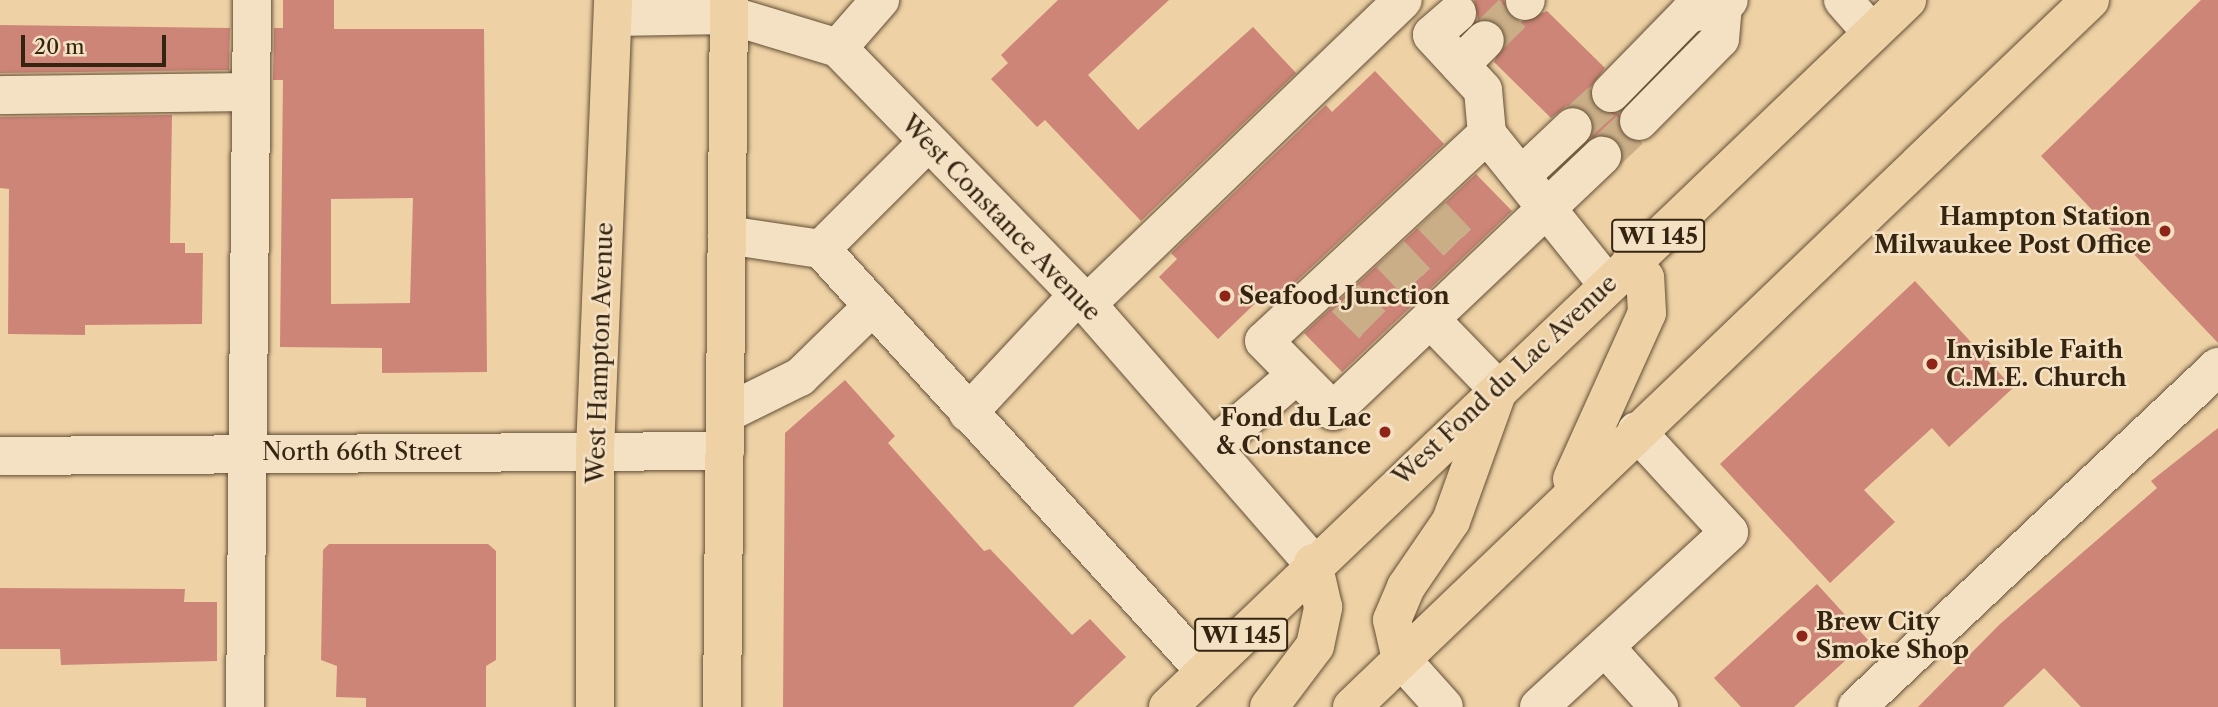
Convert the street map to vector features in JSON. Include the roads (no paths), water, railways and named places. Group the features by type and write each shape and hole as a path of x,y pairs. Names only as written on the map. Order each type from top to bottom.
{"main road":[{"name":"West Fond du Lac Avenue","path":"1168,707 1314,563 1907,0"},
{"path":"1352,707 1636,431 2090,0"},
{"path":"722,707 729,8"},
{"name":"West Hampton Avenue","path":"595,707 595,451 613,9"},
{"path":"1561,503 1647,313 1644,278 1619,273"},
{"path":"1401,659 1392,620 1406,587 1451,521 1498,389"},
{"path":"1269,707 1315,646 1323,607 1314,563"}],"street":[{"path":"245,707 252,0"},
{"path":"613,9 729,8 838,48 880,0"},
{"path":"968,413 1082,300 1403,0"},
{"path":"1843,0 1872,33"},
{"path":"1611,93 1688,14 1726,3 1720,39 1639,121"},
{"path":"1457,13 1432,35 1473,52 1483,90 1487,134 1546,207 1619,273"},
{"name":"West Constance Avenue","path":"838,48 927,143 1082,300 1314,563"},
{"path":"0,95 251,92"},
{"path":"1521,176 1573,127"},
{"path":"1487,134 1423,208 1337,289 1265,341 1333,411 1393,346 1436,310 1478,264 1602,156"},
{"path":"821,249 927,143"},
{"path":"727,235 821,249 871,308 1205,671"},
{"path":"725,432 800,377 871,308"},
{"path":"1436,310 1498,389"},
{"path":"1857,707 2218,367"},
{"path":"1213,447 1297,374"},
{"path":"1539,707 1729,532 1636,431"},
{"name":"North 66th Street","path":"0,456 595,451 725,432"},
{"path":"1605,647 1659,707"},
{"path":"1401,659 1444,707"}],"tunnel":[{"path":"1485,40 1525,1"},
{"path":"1573,127 1611,93"},
{"path":"1602,156 1639,121"},
{"path":"1431,215 1473,259"},
{"path":"1390,254 1432,298"},
{"path":"1345,298 1388,340"}],"place":[{"name":"Hampton Station Milwaukee Post Office","path":"2165,231"},
{"name":"Seafood Junction","path":"1225,296"},
{"name":"Invisible Faith C.M.E. Church","path":"1932,364"},
{"name":"Fond du Lac & Constance","path":"1385,432"},
{"name":"Brew City Smoke Shop","path":"1802,636"}]}
